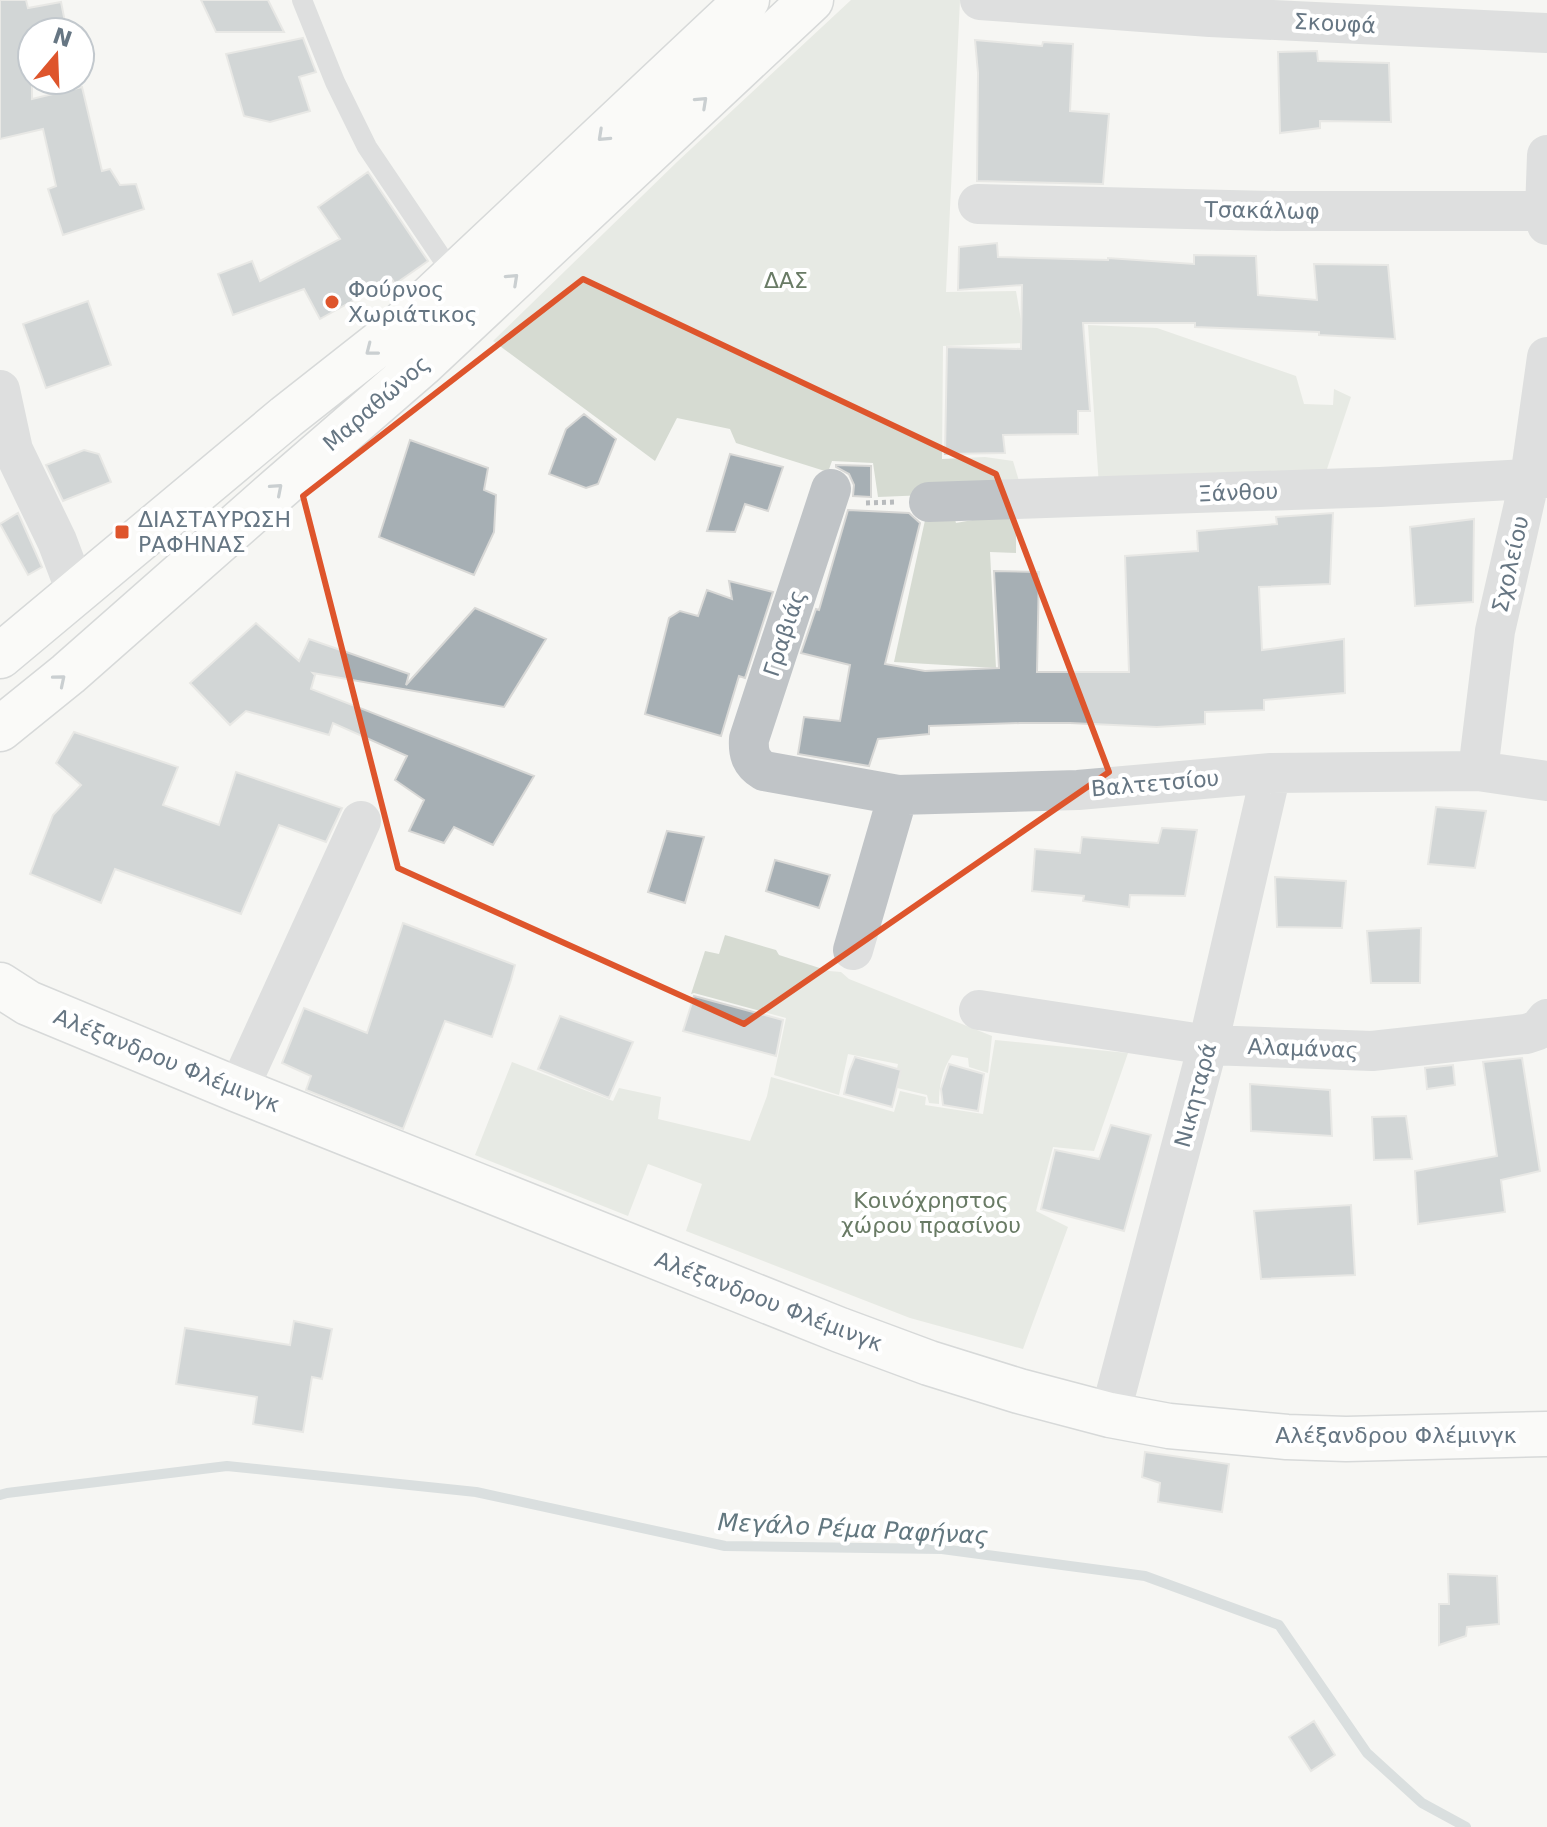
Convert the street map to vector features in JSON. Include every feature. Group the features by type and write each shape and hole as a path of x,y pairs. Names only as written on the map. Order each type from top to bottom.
{"main road":[{"name":"Μαραθώνος","path":"0,656 286,417 394,332 747,0"},
{"name":"Μαραθώνος","path":"0,729 68,674 421,365 811,0"},
{"name":"Αλέξανδρου Φλέμινγκ","path":"9,995 238,1090 826,1324 929,1363 1019,1391 1110,1415 1169,1426 1287,1437 1346,1439 1547,1434"}],"street":[{"name":"Σκουφά","path":"980,0 1210,17 1547,33"},
{"path":"1546,216 1547,155"},
{"name":"Τσακάλωφ","path":"978,204 1546,216"},
{"name":"Σχολείου","path":"1478,771 1495,631 1538,478 1547,357"},
{"path":"0,390 13,450 57,541 77,594"},
{"name":"Ξάνθου","path":"929,502 1380,487 1538,478"},
{"name":"Γραβιάς","path":"764,771 751,759 749,739 828,497"},
{"name":"Βαλτετσίου","path":"764,771 898,795 1078,790 1271,773 1478,771 1547,781"},
{"name":"Νικηταρά","path":"1110,1415 1208,1045 1271,773"},
{"path":"853,950 898,795"},
{"path":"238,1090 361,821"},
{"name":"Αλαμάνας","path":"979,1010 1208,1045 1372,1051 1540,1026"}],"lane":[{"path":"302,0 335,82 367,147 454,276"}],"path":[{"path":"828,497 929,502"}],"highlighted area":[{"path":"583,279 996,474 1109,772 744,1024 398,868 303,496"}],"green space":[{"name":"ΔΑΣ","path":"851,0 960,0 946,292 1016,291 1025,343 943,346 942,459 985,457 1013,461 1022,491 878,497 873,463 832,461 828,472 736,443 730,429 677,418 655,461 493,341 678,161"},
{"path":"1088,325 1157,328 1296,376 1304,404 1333,405 1334,389 1351,397 1325,475 1099,486"},
{"path":"950,501 956,523 989,517 1016,517 1016,553 990,552 996,668 894,662 929,502"},
{"path":"725,935 776,950 779,955 829,971 841,972 849,979 992,1036 988,1073 969,1067 968,1058 952,1055 942,1078 939,1104 929,1103 927,1095 893,1087 898,1064 848,1054 839,1095 774,1075 786,1018 691,994 705,951 719,954"},
{"name":"Κοινόχρηστος χώρου πρασίνου","path":"995,1040 1128,1053 1094,1151 1053,1147 1036,1211 1068,1227 1023,1349 910,1318 686,1231 702,1184 648,1164 628,1216 475,1155 512,1062 613,1101 619,1088 661,1097 658,1119 750,1141 771,1077 894,1112 900,1091 926,1097 925,1105 983,1114"}],"building":[{"path":"0,0 26,0 28,8 61,2 64,16 16,16 16,96 32,96 32,99 84,96 102,171 110,169 120,185 136,184 144,209 63,235 48,189 56,186 43,129 0,139"},
{"path":"201,0 268,0 284,32 216,32"},
{"path":"303,38 316,72 299,77 310,111 270,122 244,116 226,54"},
{"path":"975,40 1042,46 1043,42 1073,44 1070,111 1109,114 1103,184 977,181 978,73"},
{"path":"1317,51 1318,61 1389,63 1391,122 1320,121 1320,128 1280,133 1278,52"},
{"path":"368,172 428,261 395,284 392,279 320,319 304,289 233,315 218,274 252,261 260,281 340,239 318,207"},
{"path":"997,243 998,257 1108,258 1194,264 1194,255 1256,256 1258,295 1317,300 1314,264 1388,265 1395,339 1319,335 1319,332 1195,327 1195,323 1083,323 1090,411 1078,411 1078,434 1003,435 1005,453 945,454 947,347 1021,349 1022,285 958,290 959,247"},
{"path":"88,301 111,365 46,388 23,324"},
{"path":"584,414 616,439 598,484 586,488 549,474 566,429"},
{"path":"410,440 488,468 484,490 496,495 494,532 474,575 379,537"},
{"path":"84,450 99,454 111,482 63,501 46,465"},
{"path":"730,454 783,467 768,511 745,504 735,532 707,531"},
{"path":"836,465 871,466 871,497 853,496 854,485 849,474"},
{"path":"848,510 909,513 920,523 885,664 925,671 999,668 994,571 1039,572 1037,672 1129,672 1125,556 1198,551 1197,531 1277,524 1276,517 1333,513 1330,584 1259,587 1262,650 1344,639 1345,693 1264,700 1264,710 1205,712 1205,724 1157,727 1070,723 929,726 929,734 878,739 869,766 798,754 804,717 840,721 850,665 801,653 816,609 819,610"},
{"path":"18,513 42,567 28,575 0,524"},
{"path":"1474,519 1473,602 1415,606 1410,527"},
{"path":"729,581 773,592 745,678 739,676 721,736 645,714 669,618 680,611 698,616 707,590 732,599"},
{"path":"475,608 546,639 504,707 313,673 311,689 534,776 493,845 454,827 444,843 409,831 424,800 395,780 407,756 333,723 329,735 246,711 230,725 190,683 256,623 299,661 309,639 409,674 406,685"},
{"path":"74,732 178,767 163,805 219,825 236,772 342,808 326,842 279,825 241,914 115,869 101,903 30,874 53,815 81,785 56,763"},
{"path":"1436,807 1486,811 1475,868 1428,864"},
{"path":"1162,828 1197,830 1185,896 1130,895 1129,907 1083,901 1084,896 1032,891 1035,849 1080,853 1082,837 1158,843"},
{"path":"667,831 704,837 685,903 648,892"},
{"path":"775,860 830,875 819,908 766,891"},
{"path":"1275,877 1346,881 1342,928 1277,927"},
{"path":"403,923 515,965 492,1037 445,1021 403,1129 306,1090 311,1076 282,1063 304,1008 367,1033"},
{"path":"1421,928 1420,983 1371,983 1367,931"},
{"path":"694,996 783,1020 776,1056 683,1031"},
{"path":"560,1016 633,1042 609,1098 538,1069"},
{"path":"855,1057 901,1070 892,1107 844,1094"},
{"path":"1522,1058 1540,1171 1501,1180 1505,1212 1418,1224 1415,1171 1497,1156 1483,1062"},
{"path":"949,1064 984,1074 978,1111 943,1105 941,1089"},
{"path":"1453,1065 1455,1085 1427,1089 1425,1068"},
{"path":"1250,1084 1330,1090 1332,1136 1251,1131"},
{"path":"1406,1116 1412,1159 1374,1160 1372,1117"},
{"path":"1111,1125 1151,1135 1124,1231 1041,1209 1055,1150 1099,1159"},
{"path":"1351,1205 1355,1275 1261,1279 1254,1211"},
{"path":"294,1321 332,1329 322,1379 312,1377 303,1432 253,1424 257,1397 176,1384 185,1328 290,1345"},
{"path":"1145,1452 1229,1464 1222,1512 1158,1502 1160,1483 1142,1477"},
{"path":"1448,1574 1497,1576 1499,1624 1467,1627 1466,1636 1439,1645 1439,1604 1449,1604"},
{"path":"1314,1721 1335,1755 1311,1771 1289,1737"}],"waterway":[{"name":"Μεγάλο Ρέμα Ραφήνας","path":"0,1495 227,1466 476,1492 725,1546 942,1549 1145,1576 1279,1625 1367,1753 1422,1803 1466,1827"}],"place":[{"name":"Φούρνος Χωριάτικος","path":"332,302"},
{"name":"ΔΙΑΣΤΑΥΡΩΣΗ ΡΑΦΗΝΑΣ","path":"122,532"}]}
